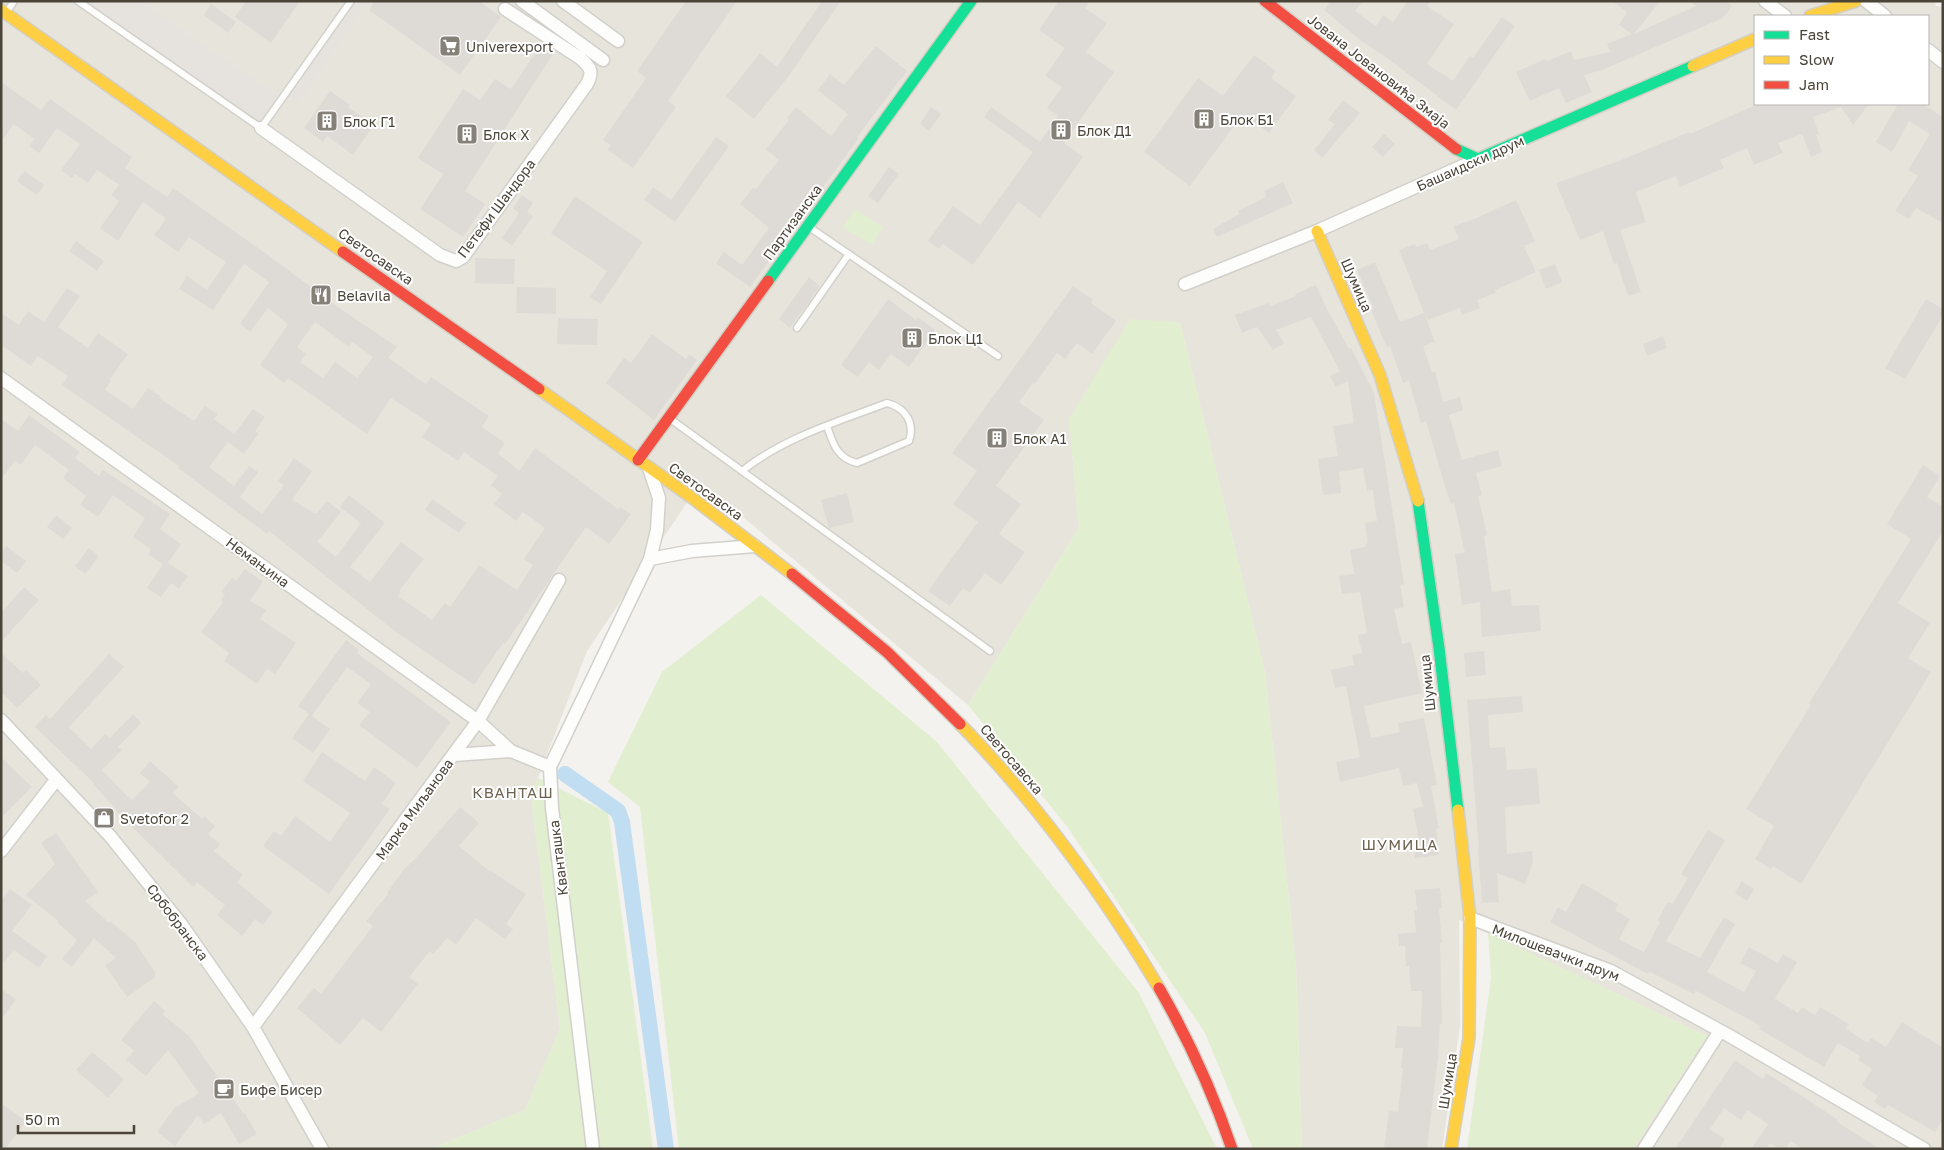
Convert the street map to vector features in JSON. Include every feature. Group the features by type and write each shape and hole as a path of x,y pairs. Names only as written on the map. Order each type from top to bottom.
{"street":[{"path":"522,1 604,60"},
{"path":"563,1 618,41"},
{"name":"Партизанска","path":"638,460 971,1"},
{"name":"Јована Јовановића Змаја","path":"1265,1 1438,137 1458,151 1478,159"},
{"path":"1765,1 1784,15"},
{"path":"1813,15 1856,1"},
{"path":"1866,1 1884,15"},
{"name":"Петефи Шандора","path":"261,128 440,255 456,261 463,257 591,76 589,66 580,58 506,9"},
{"name":"Светосавска","path":"4,12 691,497 882,648 913,676 979,742 1039,814 1096,891 1162,991 1196,1055 1215,1098 1232,1149"},
{"name":"Башаидски друм","path":"1185,284 1317,231 1754,39"},
{"path":"1929,51 1943,62"},
{"name":"Шумица","path":"1317,231 1380,375 1418,500 1439,648 1470,918 1469,1038 1451,1149"},
{"name":"Немањина","path":"1,378 478,721 511,751 550,767"},
{"name":"Кванташка","path":"593,1149 552,808 550,767 650,559 658,530 659,498 649,468"},
{"path":"650,559 692,551 755,546"},
{"name":"Марка Миљанова","path":"254,1027 478,721 559,580"},
{"name":"Србобранска","path":"1,720 110,836 182,924 254,1027 322,1149"},
{"name":"Немањина","path":"454,755 511,751"},
{"path":"1,850 56,780"},
{"name":"Милошевачки друм","path":"1470,918 1611,971 1720,1031 1924,1149"},
{"path":"1644,1149 1720,1031"}],"lane":[{"path":"4,12 14,1"},
{"path":"78,1 261,128 350,1"},
{"path":"808,226 998,356"},
{"path":"797,328 849,254"},
{"path":"742,471 783,443 826,426 887,403 905,412 912,429 909,441 857,464 846,459 836,449 826,426"},
{"path":"669,418 990,650"}],"shaded area":[{"path":"1,1 1935,1 1936,6 1943,7 1943,1149 1633,1149 1707,1036 1459,920 1460,1026 1442,1149 1302,1149 1296,967 1265,672 1180,322 1069,419 1079,528 968,705 701,482 587,651 531,796 560,1029 525,1110 430,1149 1,1149"},
{"path":"83,1 141,1 278,96 259,123"},
{"path":"351,1 369,1 298,104 286,95"}],"green space":[{"path":"855,209 883,227 872,245 843,227"},
{"path":"1130,319 1180,322 1265,672 1296,967 1302,1149 1253,1149 1205,1033 1066,825 968,705 1079,528 1069,419"},
{"path":"761,595 937,742 1139,993 1217,1149 679,1149 640,807 608,782 662,672"},
{"path":"538,778 608,813 653,1149 430,1149 525,1110 560,1029 531,796"},
{"path":"1488,933 1707,1036 1633,1149 1467,1149 1491,978"}],"building":[{"path":"246,1 300,1 271,43 235,17"},
{"name":"Univerexport","path":"375,1 479,1 501,17 460,75 369,10"},
{"path":"686,1 737,1 668,101 676,107 633,168 608,150 611,145 603,140 646,78 637,71"},
{"path":"822,1 841,1 788,77 754,119 726,96 760,53 777,67"},
{"name":"Блок Д1","path":"1059,1 1090,1 1085,8 1107,23 1086,52 1114,72 1064,143 1083,157 1040,218 1018,202 973,265 943,244 939,249 928,241 953,206 980,225 1033,152 984,117 991,107 1040,142 1058,116 1047,108 1062,87 1045,76 1065,48 1039,30"},
{"path":"1331,1 1363,1 1355,11 1376,26 1383,15 1393,22 1408,1 1430,1 1427,6 1454,24 1427,64 1453,81 1470,56 1473,58 1502,17 1515,26 1456,110 1360,40 1324,10"},
{"path":"1612,1 1660,1 1634,34 1696,6 1690,1 1726,1 1732,6 1723,18 1602,70 1584,75 1592,92 1566,103 1559,88 1530,101 1516,72 1545,59 1547,61 1571,51 1574,60 1610,52 1607,44 1632,34 1619,25 1627,12"},
{"path":"211,4 236,22 228,33 204,15"},
{"name":"Блок Х","path":"542,43 555,51 465,191 485,204 463,237 420,209 443,174 418,158 463,89 480,100 495,79 511,89"},
{"path":"876,46 907,71 857,137 859,138 750,287 716,263 724,252 742,265 769,228 740,204 753,188 756,189 779,160 766,149 789,120 787,118 796,107 831,136 848,114 818,90 830,74 844,85"},
{"name":"Блок Б1","path":"1254,55 1276,71 1271,78 1296,96 1269,133 1243,114 1190,186 1144,152 1198,78 1223,96"},
{"path":"1,82 41,110 50,99 132,157 125,168 167,197 173,188 335,305 397,347 388,358 426,384 431,377 489,416 482,427 505,443 498,453 519,471 535,448 618,509 620,507 631,514 609,544 586,527 505,644 503,643 474,685 396,632 269,531 267,534 178,468 179,466 62,385 68,376 38,356 31,366 1,345 1,313 19,325 28,311 44,322 67,288 80,296 58,327 88,348 98,333 128,354 110,379 105,390 133,409 148,388 160,396 159,398 194,421 205,406 218,414 214,419 234,434 209,467 234,486 249,466 258,472 240,497 262,514 284,485 278,481 294,458 312,471 292,500 316,514 327,501 341,512 317,542 336,557 361,523 340,507 349,495 385,523 350,567 370,582 401,542 424,559 399,591 401,592 398,596 432,620 445,603 450,607 479,565 517,590 533,565 524,559 545,528 523,512 516,521 494,504 502,494 491,485 498,476 464,452 458,461 422,437 431,424 391,398 367,434 288,378 284,383 260,365 288,324 268,308 250,332 240,324 269,282 244,264 213,310 179,289 187,276 207,290 226,262 189,237 178,252 154,235 166,219 143,202 118,241 100,228 119,201 111,195 119,185 97,170 88,183 75,174 72,178 61,170 80,144 57,128 39,153 29,146 34,139 14,124 1,142","holes":["315,322 349,347 352,342 373,357 357,378 335,362 323,378 300,362 306,354 297,347"]},
{"name":"Блок Г1","path":"330,91 350,105 348,107 374,125 353,155 327,136 323,142 304,128"},
{"path":"1343,100 1360,113 1322,158 1314,150 1335,124 1328,120"},
{"path":"1756,105 1868,105 1853,125 1841,107 1813,117 1819,134 1816,135 1822,152 1811,157 1802,134 1778,143 1783,153 1754,165 1747,148 1720,160 1724,168 1680,187 1676,176 1636,192 1646,222 1620,230 1641,292 1628,296 1617,263 1614,264 1603,231 1580,240 1556,183 1619,161 1689,132 1690,134"},
{"path":"1897,105 1924,105 1941,116 1943,113 1943,223 1916,208 1909,219 1895,211 1918,176 1908,170 1930,134 1909,121 1892,152 1876,142"},
{"path":"931,107 941,114 929,131 920,124"},
{"path":"1384,134 1395,144 1383,157 1372,147"},
{"path":"716,137 729,146 675,222 644,200 653,187 671,200"},
{"path":"889,167 899,174 878,203 868,196"},
{"path":"24,171 44,185 37,195 17,181"},
{"path":"1283,182 1293,203 1217,237 1213,229 1239,214 1238,211 1266,197 1264,191"},
{"path":"522,195 533,203 527,212 533,216 512,246 502,238 519,213 513,208"},
{"path":"575,196 643,242 601,304 590,297 607,271 551,233"},
{"path":"1516,200 1535,241 1524,246 1536,272 1495,290 1496,293 1477,300 1480,308 1462,315 1460,308 1428,320 1399,250 1415,244 1416,247 1427,243 1430,250 1459,239 1453,226 1472,220"},
{"path":"76,241 104,261 97,271 69,251"},
{"path":"475,258 515,259 514,284 475,283"},
{"path":"1375,262 1400,322 1424,313 1435,342 1423,346 1432,372 1435,371 1443,402 1460,397 1463,410 1449,415 1462,460 1498,450 1502,466 1476,473 1482,495 1478,496 1487,535 1484,536 1492,592 1510,589 1512,606 1539,605 1541,631 1482,637 1480,602 1462,605 1455,554 1465,553 1454,503 1451,504 1426,421 1421,423 1409,380 1403,383 1390,346 1387,348 1371,310 1374,309 1357,270"},
{"path":"1555,264 1562,282 1546,289 1539,270"},
{"path":"809,277 820,286 790,328 779,319"},
{"path":"1316,285 1326,307 1349,349 1351,348 1374,393 1404,584 1400,585 1404,607 1394,609 1402,644 1411,642 1422,693 1364,706 1371,738 1400,732 1398,723 1424,718 1437,785 1431,786 1439,828 1436,829 1439,855 1415,858 1414,840 1419,840 1413,809 1423,807 1417,783 1403,786 1399,768 1340,782 1336,762 1360,757 1346,686 1335,688 1331,670 1354,665 1352,655 1362,653 1358,635 1367,633 1360,592 1342,594 1339,576 1354,574 1350,550 1366,547 1365,544 1368,543 1365,523 1377,521 1373,490 1367,491 1363,468 1339,472 1341,493 1323,495 1318,459 1338,456 1333,426 1354,423 1348,381 1336,387 1330,376 1340,371 1311,317 1276,330 1284,343 1273,350 1257,327 1242,333 1235,315 1269,303 1270,306 1296,296 1295,294"},
{"name":"Блок А1","path":"1073,286 1093,300 1091,303 1116,321 1092,354 1077,343 1065,359 1057,353 1035,384 1033,383 1019,402 1044,420 996,486 1021,504 999,534 1025,552 1001,585 985,573 970,593 963,588 950,606 928,591 978,522 953,504 977,471 952,453"},
{"path":"517,287 556,288 556,314 516,313"},
{"name":"Блок Ц1","path":"888,299 916,320 918,317 935,330 909,367 891,354 879,370 869,362 858,377 841,365"},
{"path":"1926,299 1943,309 1943,315 1905,379 1885,368"},
{"path":"558,318 598,319 597,345 557,344"},
{"path":"652,334 686,359 689,354 697,360 654,420 606,383 624,358 631,363"},
{"path":"1663,336 1667,348 1647,356 1643,344"},
{"path":"253,409 265,417 255,431 259,433 244,454 228,442"},
{"path":"29,415 80,452 75,458 99,476 103,470 170,514 160,529 181,544 168,563 188,576 179,589 171,583 161,597 147,588 163,564 148,554 151,549 133,537 145,518 113,495 98,517 80,505 86,496 63,478 69,470 35,445 21,465 15,461 1,479 1,419 18,431"},
{"path":"1923,465 1940,476 1927,497 1943,507 1943,531 1898,603 1930,623 1908,658 1931,672 1801,884 1773,866 1771,869 1755,859 1774,826 1746,809 1811,705 1809,703 1911,539 1887,524"},
{"path":"847,493 854,522 829,528 821,500"},
{"path":"432,499 466,523 459,533 425,510"},
{"path":"56,515 72,528 63,539 47,527"},
{"path":"6,546 26,561 17,573 1,561 1,553"},
{"path":"89,548 99,556 85,574 75,566"},
{"path":"245,569 263,582 250,601 266,610 260,619 296,643 275,674 267,669 257,684 224,661 229,653 201,632 223,602 221,600 225,595 221,592 232,578 236,581"},
{"path":"24,587 39,600 1,642 1,613"},
{"path":"346,640 359,650 357,653 451,722 417,768 359,725 370,712 357,703 371,684 347,667 312,716 330,729 313,753 292,738 309,714 298,706"},
{"path":"1484,651 1486,675 1466,677 1464,653"},
{"path":"1,653 23,673 26,670 41,685 17,708 1,692"},
{"path":"109,654 124,667 69,727 91,749 105,734 110,738 133,714 141,723 118,747 122,750 102,770 132,800 150,782 140,773 150,761 179,787 173,793 202,819 204,816 215,826 208,834 220,844 214,851 243,875 237,882 273,912 263,925 255,919 242,936 217,915 225,905 197,882 193,887 115,810 94,783 35,727 46,715 50,719"},
{"path":"1522,696 1523,712 1488,715 1490,748 1505,747 1507,770 1537,768 1540,804 1505,807 1507,854 1532,851 1533,862 1525,884 1497,873 1499,902 1482,903 1467,700"},
{"path":"322,752 365,781 374,767 396,783 382,804 390,809 329,894 263,846 274,831 281,836 295,816 330,842 350,813 303,781"},
{"path":"1,757 32,787 1,818"},
{"path":"460,807 479,823 459,846 490,872 526,894 506,924 513,929 505,939 476,918 456,945 447,938 433,954 430,951 409,977 418,984 381,1032 363,1018 340,1045 297,1008 314,988 321,994 373,926 366,921 388,894 404,869"},
{"path":"1708,830 1725,840 1666,941 1700,958 1724,917 1735,924 1707,972 1744,992 1756,971 1740,963 1749,947 1778,963 1783,954 1797,962 1775,999 1798,1013 1802,1007 1815,1015 1820,1007 1849,1024 1846,1029 1868,1043 1871,1038 1886,1047 1902,1022 1943,1048 1943,1119 1935,1132 1888,1105 1885,1109 1874,1102 1878,1096 1862,1085 1872,1069 1858,1060 1860,1056 1838,1043 1824,1067 1759,1029 1761,1026 1696,991 1694,994 1650,972 1648,974 1550,922 1558,907 1566,912 1582,883 1618,904 1615,910 1630,919 1619,939 1644,952 1660,922 1657,921 1668,902 1672,904 1688,878 1681,874"},
{"path":"56,833 98,892 85,901 109,923 110,921 135,942 155,972 155,977 127,997 105,965 116,958 94,938 72,967 62,959 77,940 58,921 26,895 55,864 41,843"},
{"path":"1742,881 1754,889 1747,901 1735,893"},
{"path":"1440,888 1442,908 1439,908 1442,943 1440,943 1442,1024 1440,1024 1427,1149 1384,1149 1389,1111 1398,1112 1403,1068 1401,1068 1403,1048 1395,1048 1397,1026 1421,1027 1422,991 1411,991 1409,966 1406,966 1405,946 1399,946 1398,934 1416,932 1414,910 1417,910 1415,890"},
{"path":"10,889 32,905 12,931 47,956 39,968 14,950 1,966 1,901"},
{"path":"1,989 16,999 1,1020"},
{"path":"154,1001 165,1011 162,1014 189,1036 244,1112 257,1134 239,1144 221,1113 204,1124 198,1115 175,1146 157,1132 176,1106 199,1093 168,1050 146,1076 126,1060 134,1051 121,1040"},
{"path":"92,1052 124,1079 108,1098 76,1070"},
{"path":"1735,1060 1763,1079 1766,1073 1880,1149 1802,1149 1790,1141 1786,1149 1779,1149 1770,1143 1766,1149 1751,1149 1768,1124 1747,1110 1741,1120 1724,1108 1710,1129 1725,1139 1719,1149 1675,1149"},
{"path":"1,1103 26,1121 5,1149 1,1149"}],"waterway":[{"path":"565,774 618,811 622,822 666,1149"}],"traffic: fast":[{"path":"768,281 971,1"},
{"path":"1456,149 1478,159 1693,66"},
{"path":"1418,501 1439,648 1458,810"}],"traffic: slow":[{"path":"1813,15 1856,1"},
{"path":"1,10 343,252"},
{"path":"1693,66 1754,39"},
{"path":"1317,231 1380,375 1418,501"},
{"path":"539,389 691,497 792,574"},
{"path":"960,724 1016,785 1067,850 1115,918 1159,988"},
{"path":"1451,1149 1469,1038 1470,918 1458,810"}],"traffic: jam":[{"path":"1265,1 1456,149"},
{"path":"343,252 539,389"},
{"path":"638,460 768,281"},
{"path":"792,574 887,652 960,724"},
{"path":"1159,988 1200,1067 1232,1149"}],"place":[{"name":"Univerexport","path":"450,46"},
{"name":"Блок Б1","path":"1204,119"},
{"name":"Блок Г1","path":"327,121"},
{"name":"Блок Д1","path":"1061,130"},
{"name":"Блок Х","path":"467,134"},
{"name":"Belavila","path":"321,295"},
{"name":"Блок Ц1","path":"912,338"},
{"name":"Блок А1","path":"997,438"},
{"name":"Svetofor 2","path":"104,818"},
{"name":"Бифе Бисер","path":"224,1089"}],"district":[{"name":"КВАНТАШ","path":"513,792"},
{"name":"ШУМИЦА","path":"1400,844"}]}
